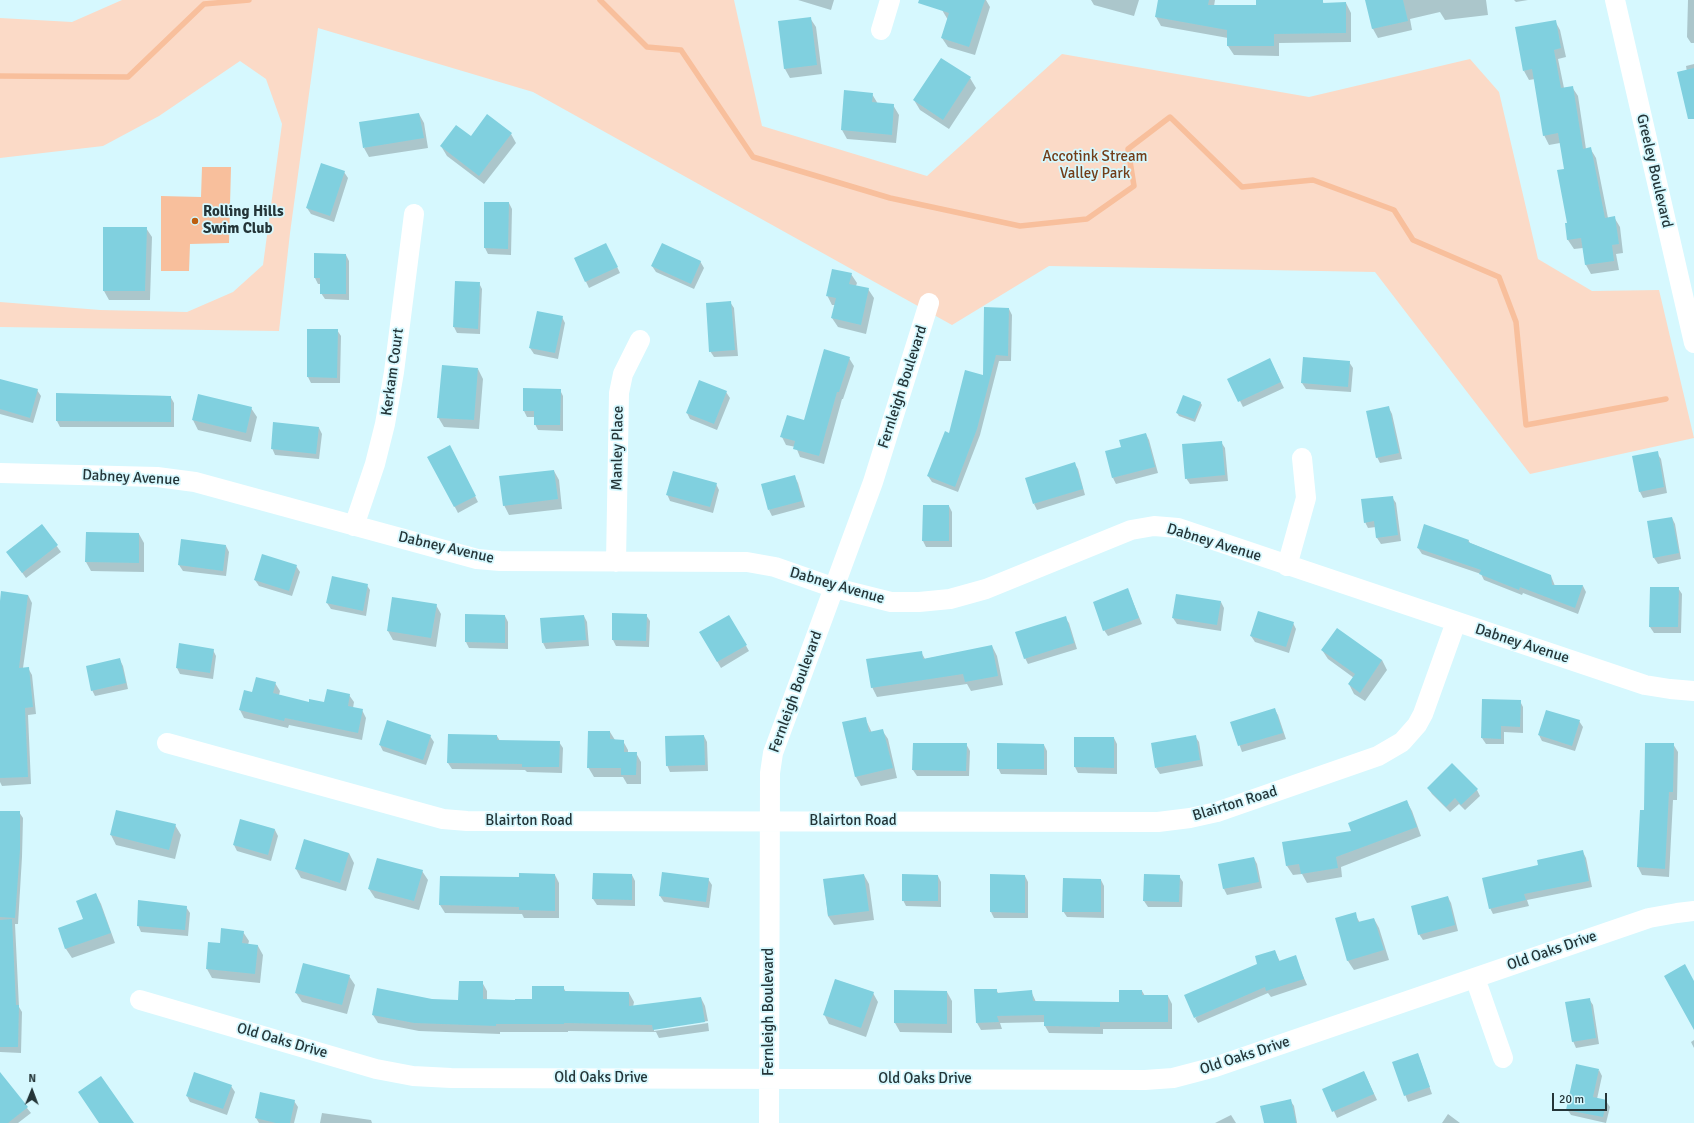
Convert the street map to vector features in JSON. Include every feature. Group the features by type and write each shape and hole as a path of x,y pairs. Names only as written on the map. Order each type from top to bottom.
{"street":[{"path":"881,30 890,0"},
{"name":"Greeley Boulevard","path":"1615,0 1694,343"},
{"name":"Kerkam Court","path":"354,526 375,464 385,424 394,372 414,214"},
{"name":"Fernleigh Boulevard","path":"769,1123 770,773 773,753 873,482 929,303"},
{"name":"Manley Place","path":"616,562 619,393 623,374 640,340"},
{"path":"1287,566 1306,498 1302,458"},
{"name":"Dabney Avenue","path":"0,473 157,477 195,482 477,559 500,561 747,562 775,567 835,588 891,602 919,602 950,599 986,589 1131,530 1154,526 1178,528 1287,566 1645,685 1670,690 1694,691"},
{"name":"Blairton Road","path":"167,743 443,819 466,821 1158,822 1190,818 1217,812 1378,756 1402,742 1417,725 1423,714 1456,622"},
{"name":"Old Oaks Drive","path":"140,1000 376,1069 413,1076 459,1078 1145,1080 1173,1078 1215,1067 1649,918 1694,911"},
{"path":"1475,978 1503,1058"}],"green space":[{"name":"Accotink Stream Valley Park","path":"122,0 734,0 762,126 927,176 1062,54 1309,97 1470,59 1499,92 1538,259 1592,291 1659,290 1694,438 1530,474 1375,272 1049,266 952,325 533,92 318,28 290,233 279,331 0,327 0,302 100,310 187,312 233,292 263,265 282,124 266,79 240,61 159,116 103,146 0,158 0,18 72,22"}],"shaded area":[{"path":"202,167 231,167 229,243 190,244 189,271 161,271 161,196 201,197"}],"building":[{"path":"919,0 985,0 969,47 941,38 949,13 918,3"},
{"path":"1158,0 1209,0 1208,5 1256,5 1256,0 1323,0 1323,3 1346,2 1346,33 1274,34 1274,46 1227,46 1227,30 1155,17"},
{"path":"1365,0 1403,0 1408,21 1372,29"},
{"path":"811,17 817,65 784,69 778,21"},
{"path":"1556,20 1561,48 1554,50 1561,88 1573,86 1583,149 1591,147 1605,218 1615,216 1619,244 1612,245 1614,261 1585,265 1581,238 1567,240 1565,223 1567,223 1557,170 1564,169 1558,133 1543,136 1532,69 1523,71 1515,27"},
{"path":"941,58 971,77 943,120 913,100"},
{"path":"1694,68 1694,119 1688,119 1677,72"},
{"path":"844,90 873,93 872,102 894,104 892,135 841,130"},
{"path":"419,113 424,138 363,148 359,122"},
{"path":"487,114 512,133 479,176 440,146 456,125 471,136"},
{"path":"321,163 345,171 330,216 306,208"},
{"path":"484,202 509,202 508,249 484,248"},
{"path":"103,227 147,227 145,291 103,291"},
{"path":"606,243 618,267 585,282 574,258"},
{"path":"662,243 701,261 691,284 651,266"},
{"path":"314,253 346,254 346,294 320,294 320,278 314,278"},
{"path":"832,269 852,273 849,284 869,288 861,325 831,318 836,298 826,296"},
{"path":"455,281 480,282 478,329 453,327"},
{"path":"731,301 735,350 709,352 706,303"},
{"path":"984,307 1009,308 1008,356 996,355 977,429 955,487 927,476 945,431 949,433 965,370 983,375"},
{"path":"537,311 563,316 555,353 529,348"},
{"path":"307,329 338,329 337,378 307,377"},
{"path":"824,349 850,357 839,392 837,392 819,456 793,449 795,441 780,437 787,415 804,420"},
{"path":"1303,357 1350,361 1348,387 1301,383"},
{"path":"1270,358 1281,382 1238,402 1227,379"},
{"path":"442,365 478,368 474,420 437,418"},
{"path":"0,379 38,389 30,418 0,409"},
{"path":"699,380 727,391 714,424 686,413"},
{"path":"523,388 561,389 560,425 534,425 534,411 523,411"},
{"path":"56,393 171,396 171,422 56,421"},
{"path":"198,394 252,407 246,433 192,420"},
{"path":"1183,395 1201,402 1194,419 1176,413"},
{"path":"1389,406 1399,453 1376,458 1366,411"},
{"path":"273,422 319,427 316,454 271,449"},
{"path":"1146,433 1155,467 1112,478 1105,451 1121,447 1119,440"},
{"path":"1222,441 1225,475 1185,479 1182,444"},
{"path":"450,445 476,496 454,507 427,457"},
{"path":"1658,451 1664,487 1639,492 1632,456"},
{"path":"1075,462 1083,489 1033,504 1025,478"},
{"path":"554,470 558,499 503,506 499,476"},
{"path":"673,471 717,483 710,507 666,495"},
{"path":"795,475 802,501 768,510 761,484"},
{"path":"1393,496 1398,535 1376,538 1374,521 1364,523 1361,499"},
{"path":"923,505 949,505 949,541 922,541"},
{"path":"1672,517 1679,553 1653,558 1647,521"},
{"path":"42,524 58,545 22,573 6,552"},
{"path":"1424,524 1469,540 1468,542 1551,575 1552,585 1583,585 1575,608 1520,587 1519,590 1479,574 1481,570 1417,548"},
{"path":"86,532 139,533 139,563 85,562"},
{"path":"181,539 226,545 223,571 178,565"},
{"path":"262,554 297,565 289,591 254,580"},
{"path":"332,576 368,584 363,611 326,603"},
{"path":"1650,587 1679,587 1678,627 1649,627"},
{"path":"1128,588 1139,618 1103,631 1093,602"},
{"path":"1,591 28,595 19,668 29,667 33,707 25,708 28,777 0,778"},
{"path":"1176,594 1221,601 1217,625 1172,618"},
{"path":"392,597 437,604 431,638 387,631"},
{"path":"1258,611 1294,622 1286,647 1250,636"},
{"path":"612,613 647,614 646,641 612,640"},
{"path":"465,614 505,615 505,643 465,642"},
{"path":"584,615 586,640 542,643 540,618"},
{"path":"729,615 747,645 717,662 699,632"},
{"path":"1066,616 1074,643 1024,659 1015,632"},
{"path":"1337,628 1382,660 1360,693 1348,684 1355,674 1321,650"},
{"path":"179,643 214,649 210,673 176,668"},
{"path":"992,645 998,676 965,682 963,674 871,688 866,659 922,651 923,659"},
{"path":"120,658 126,683 91,691 86,666"},
{"path":"256,677 276,682 273,693 309,702 309,699 324,702 327,689 350,694 348,706 363,709 358,733 285,718 284,721 239,710 244,690 252,692"},
{"path":"1482,699 1521,700 1520,727 1501,726 1501,739 1481,738"},
{"path":"1275,708 1283,733 1238,746 1230,722"},
{"path":"1546,710 1580,720 1572,746 1538,735"},
{"path":"866,717 869,732 883,729 893,768 855,777 842,722"},
{"path":"387,720 431,735 423,760 379,745"},
{"path":"588,731 610,731 610,739 624,740 624,752 637,752 636,775 621,775 621,768 587,768"},
{"path":"448,734 497,735 497,740 560,741 559,767 522,767 522,764 447,763"},
{"path":"704,735 705,765 666,766 665,736"},
{"path":"1196,735 1200,760 1155,768 1151,743"},
{"path":"1074,737 1114,737 1114,768 1074,767"},
{"path":"913,743 967,743 966,771 912,770"},
{"path":"997,743 1044,744 1044,769 997,769"},
{"path":"1645,743 1674,743 1673,792 1669,792 1665,869 1637,867 1640,810 1644,810"},
{"path":"1452,763 1478,789 1461,805 1455,798 1446,807 1427,788"},
{"path":"1407,800 1417,827 1336,857 1338,868 1301,874 1299,864 1286,866 1282,842 1351,831 1348,823"},
{"path":"116,810 176,824 169,850 110,835"},
{"path":"0,811 20,811 20,850 15,918 0,917"},
{"path":"240,819 275,829 268,855 233,845"},
{"path":"304,839 349,853 340,883 295,869"},
{"path":"1583,850 1589,881 1524,894 1526,900 1489,909 1482,878 1538,865 1537,860"},
{"path":"1254,857 1259,882 1223,889 1218,864"},
{"path":"377,858 423,870 414,901 368,889"},
{"path":"662,872 709,878 706,902 659,896"},
{"path":"519,873 555,874 555,911 519,910 519,907 439,905 440,876 519,877"},
{"path":"593,873 632,874 632,900 592,899"},
{"path":"864,874 869,911 828,916 823,879"},
{"path":"902,874 938,875 938,901 902,901"},
{"path":"990,874 1025,875 1025,913 990,912"},
{"path":"1144,874 1180,875 1179,902 1143,901"},
{"path":"1063,878 1101,879 1101,912 1062,912"},
{"path":"96,893 111,933 65,949 58,928 83,919 76,901"},
{"path":"1448,896 1455,925 1418,935 1411,906"},
{"path":"138,900 187,906 185,930 137,926"},
{"path":"1356,912 1358,922 1374,918 1384,950 1347,961 1335,918"},
{"path":"12,919 16,1005 19,1005 18,1047 0,1047 0,920"},
{"path":"221,928 244,931 242,943 258,945 255,974 206,969 208,942 220,943"},
{"path":"1275,950 1279,961 1296,955 1304,979 1266,991 1265,987 1194,1018 1184,995 1257,964 1255,956"},
{"path":"303,963 350,975 342,1005 295,993"},
{"path":"1685,964 1694,981 1694,1030 1664,976"},
{"path":"835,979 874,992 861,1028 823,1015"},
{"path":"459,981 483,981 483,999 532,999 532,986 564,986 564,991 629,992 629,1006 701,997 705,1022 653,1030 652,1025 564,1023 496,1024 496,1026 414,1023 372,1015 377,988 432,999 458,1000"},
{"path":"974,989 997,989 997,993 1032,990 1033,1001 1119,1002 1119,990 1142,990 1142,995 1168,995 1168,1022 1100,1022 1100,1027 1044,1026 1044,1015 997,1016 999,1022 976,1023"},
{"path":"894,990 947,991 947,1024 894,1023"},
{"path":"1590,998 1596,1038 1572,1042 1565,1002"},
{"path":"1418,1053 1430,1087 1404,1096 1392,1062"},
{"path":"1576,1064 1599,1069 1593,1097 1607,1100 1603,1117 1566,1110"},
{"path":"1364,1071 1374,1094 1332,1112 1322,1089"},
{"path":"0,1072 28,1107 8,1123 0,1123"},
{"path":"194,1072 232,1085 223,1109 186,1096"},
{"path":"101,1076 134,1123 99,1123 78,1092"},
{"path":"260,1092 295,1100 290,1123 276,1123 255,1118"},
{"path":"1291,1099 1296,1123 1264,1123 1260,1106"}],"waterway":[{"path":"0,76 128,77 204,4 249,0"},
{"path":"600,0 647,47 681,50 753,157 890,198 1020,226 1087,219 1134,186 1128,149 1170,117 1242,187 1313,180 1394,210 1413,240 1499,277 1516,322 1526,425 1666,399"}],"place":[{"name":"Rolling Hills Swim Club","path":"195,221"}]}
